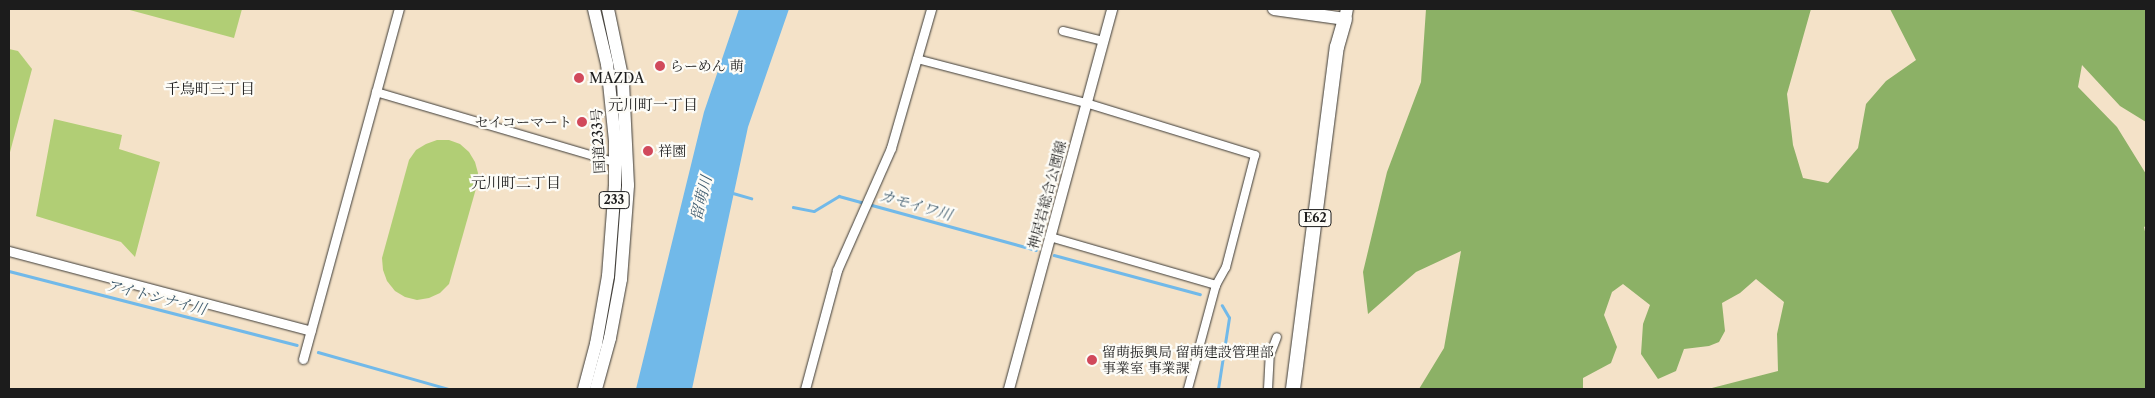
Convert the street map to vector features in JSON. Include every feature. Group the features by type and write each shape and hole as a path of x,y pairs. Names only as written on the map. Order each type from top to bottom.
{"highway":[{"name":"国道233号","path":"594,9 607,64 622,163 628,185 621,279 610,338 596,389"},
{"name":"国道233号","path":"584,389 596,344 608,276 622,163 623,81 608,9"},
{"path":"1274,9 1324,16 1346,14"},
{"name":"E62","path":"1300,389 1346,14"},
{"name":"E62","path":"1293,389 1342,47"}],"main road":[{"name":"神居岩総合公園線","path":"1009,389 1112,9"}],"street":[{"path":"303,359 399,9"},
{"path":"805,389 837,270 891,148 931,9"},
{"path":"1063,31 1103,41"},
{"path":"917,59 1086,103 1255,154 1226,267 1216,285 1188,389"},
{"path":"376,92 622,163"},
{"path":"1050,237 1216,285"},
{"path":"9,251 311,331"},
{"path":"1268,389 1270,355 1277,337"}],"green space":[{"path":"126,9 242,9 234,38"},
{"path":"1426,9 1811,9 1787,94 1793,145 1803,178 1828,183 1858,148 1866,104 1886,81 1916,60 1890,9 2146,9 2146,122 2120,106 2082,65 2078,87 2117,127 2146,174 2146,226 2144,227 2146,236 2146,389 1708,389 1778,371 1777,334 1784,302 1756,279 1740,293 1722,303 1725,331 1719,342 1709,346 1684,349 1676,371 1658,379 1641,354 1643,324 1650,305 1623,284 1612,292 1604,315 1617,347 1611,363 1583,378 1583,389 1419,389 1444,348 1461,251 1416,272 1368,314 1363,272 1387,172 1421,82"},
{"path":"9,49 18,51 32,69 9,156"},
{"path":"54,119 122,135 119,149 160,162 135,257 121,242 36,216"},
{"path":"437,140 449,140 460,144 469,152 475,162 478,173 477,185 449,284 440,293 429,298 417,300 405,297 395,291 387,281 383,270 382,258 409,160 416,150"}],"water":[{"name":"留萌川","path":"739,9 789,9 748,127 692,389 636,389 704,112"}],"waterway":[{"name":"カモイワ川","path":"733,193 751,198"},
{"name":"カモイワ川","path":"793,207 814,211 839,196 1036,250"},
{"name":"カモイワ川","path":"1054,255 1200,294"},
{"name":"アイトシナイ川","path":"9,271 297,345"},
{"name":"カモイワ川","path":"1218,389 1229,318 1222,306"},
{"name":"アイトシナイ川","path":"318,352 449,389"}],"place":[{"name":"らーめん 萌","path":"660,66"},
{"name":"MAZDA","path":"579,78"},
{"name":"セイコーマート","path":"582,122"},
{"name":"祥園","path":"648,151"},
{"name":"留萌振興局 留萌建設管理部 事業室 事業課","path":"1092,360"}],"district":[{"name":"千鳥町三丁目","path":"210,89"},
{"name":"元川町一丁目","path":"653,105"},
{"name":"元川町二丁目","path":"516,183"}]}
